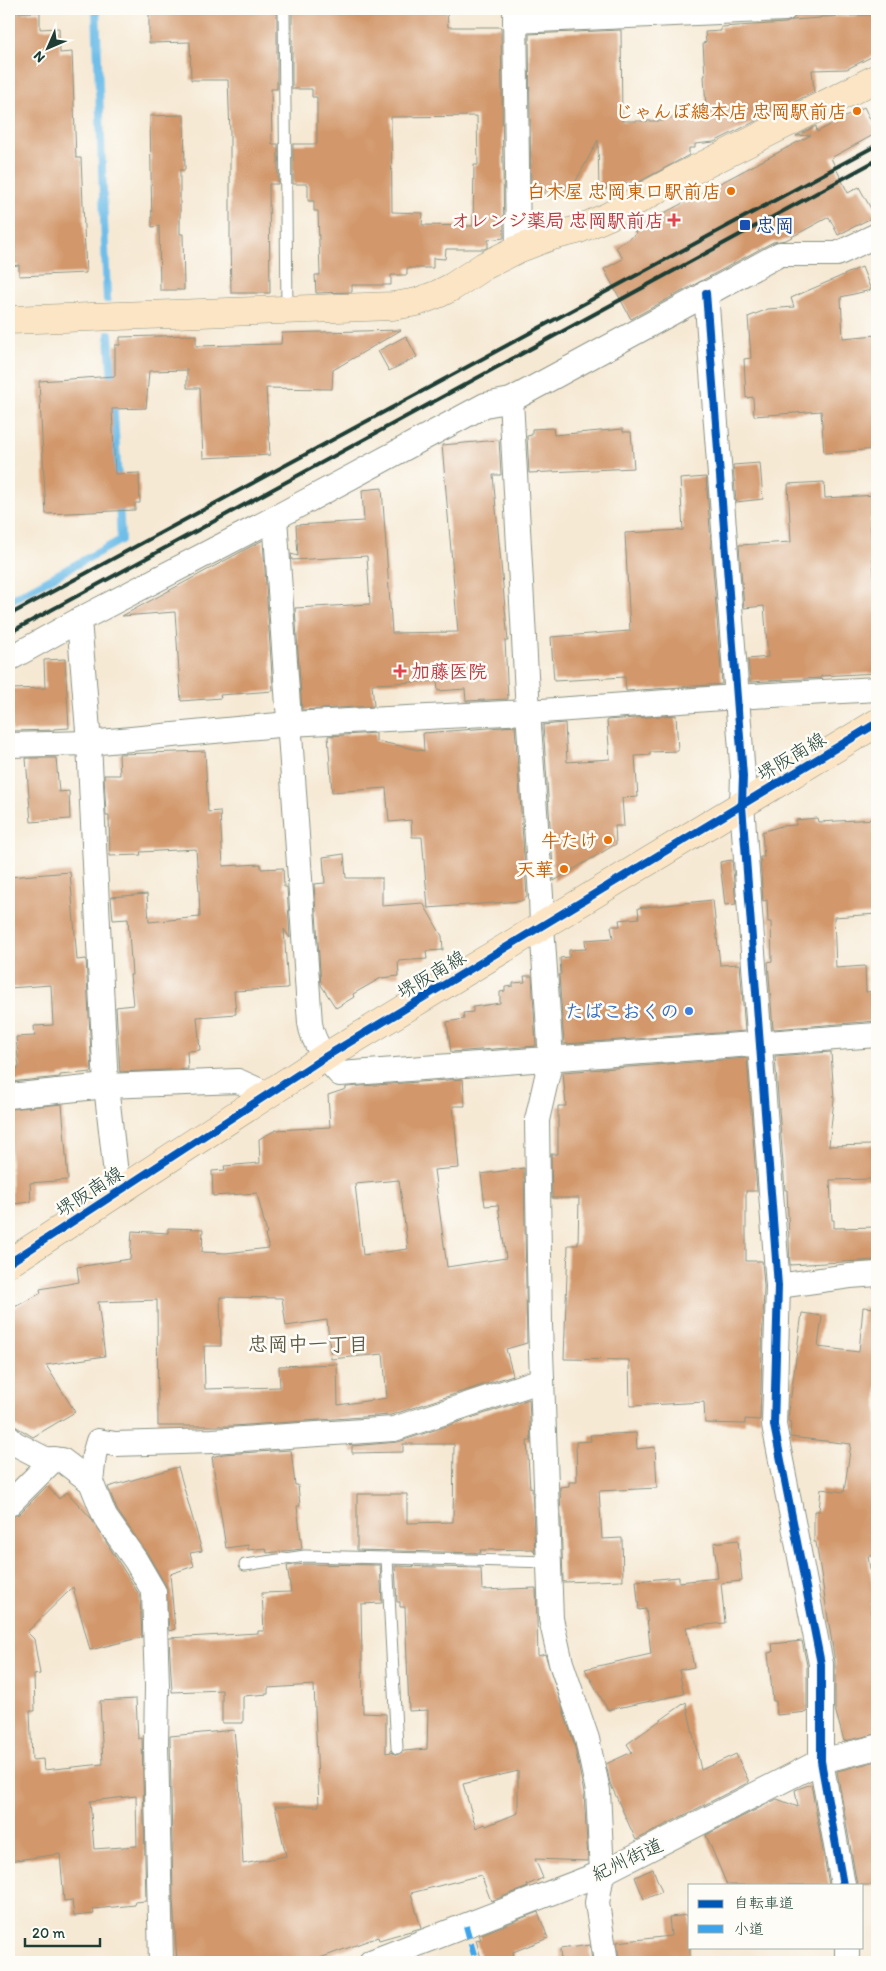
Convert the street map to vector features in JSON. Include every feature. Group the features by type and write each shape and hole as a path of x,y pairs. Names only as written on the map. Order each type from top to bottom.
{"main road":[{"path":"9,320 393,306 417,302 452,287 484,266 518,249 549,237 576,230 610,216 678,178 877,78"},
{"name":"堺阪南線","path":"9,1263 325,1057 877,723"}],"street":[{"path":"518,249 515,15 785,9"},
{"path":"9,659 485,405 511,400 780,254 837,254 877,235"},
{"path":"706,293 743,776 742,805 778,1286 774,1425 821,1664 822,1760 843,1884"},
{"path":"511,400 528,712 551,1059 537,1120 540,1325 551,1619 561,1663 587,1739 598,1791 602,1872 598,1903 606,1962"},
{"path":"275,518 310,1023 312,1035 325,1057 340,1074 877,1035"},
{"path":"79,620 89,743 106,1086 118,1192"},
{"path":"9,745 89,743 288,724 528,712 877,689"},
{"path":"9,1096 106,1086 238,1081 267,1094"},
{"path":"778,1286 877,1274"},
{"path":"162,1962 154,1592 136,1561 105,1517 91,1482 94,1455 98,1441 115,1444 212,1441 394,1430 542,1380"},
{"path":"9,1438 14,1443 44,1459 62,1460 91,1482"},
{"path":"9,1504 54,1459"},
{"name":"紀州街道","path":"371,1962 602,1872 822,1760 877,1747"},
{"path":"847,1948 847,1962"}],"lane":[{"path":"284,9 287,310"},
{"path":"245,1565 304,1556 549,1562"},
{"path":"387,1558 397,1748"}],"building":[{"path":"149,9 277,9 277,89 271,89 272,144 278,144 278,184 269,184 270,293 231,293 228,80 191,80 190,42 149,43"},
{"path":"292,9 447,9 448,27 501,27 504,238 488,240 488,247 484,249 446,249 445,259 433,258 433,268 407,268 407,275 391,275 391,285 352,285 352,292 316,293 315,275 320,275 318,211 314,211 314,201 308,201 308,184 293,184 293,144 317,144 317,97 312,97 312,89 292,89","holes":["477,116 478,165 474,165 473,226 422,225 423,213 392,212 391,117"]},
{"path":"40,12 40,29 59,28 60,53 72,52 76,158 81,158 86,273 19,276 19,265 9,266 9,13"},
{"path":"877,15 877,54 847,69 812,70 814,92 714,142 695,144 695,148 689,148 689,155 637,183 625,183 599,191 598,140 568,196 545,196 545,192 531,193 529,34 621,30 622,121 664,121 664,118 697,117 696,109 704,109 704,106 706,106 703,43 706,42 705,32 721,31 721,27 786,23 793,20 820,17"},
{"path":"864,107 877,133 831,158 848,193 859,187 875,216 838,235 829,217 786,240 773,242 631,319 604,269 623,259 616,247 636,234 634,229 811,135 796,136 816,126 817,132"},
{"path":"184,115 185,170 180,170 180,234 183,234 184,290 160,290 159,226 152,227 150,116"},
{"path":"862,267 871,290 841,297 843,338 877,335 877,449 824,453 821,411 754,416 753,397 746,398 744,359 751,358 748,317 768,309 794,307 791,298"},
{"path":"401,330 333,370 332,389 266,388 270,455 203,458 200,388 187,388 187,370 149,371 146,408 112,409 115,474 139,473 140,503 135,503 135,510 46,514 39,381 115,376 115,345 120,345 120,337 196,335 196,346 281,344 282,333"},
{"path":"406,336 417,357 389,371 378,351"},
{"path":"553,428 554,435 623,429 623,432 631,432 634,468 529,473 527,436 532,435 532,429"},
{"path":"499,440 501,475 493,475 508,641 505,641 508,699 466,701 465,689 438,691 437,681 372,684 374,706 302,710 295,608 370,604 367,556 292,560 291,554 298,556 296,525 364,521 362,490 382,488 392,633 458,632 442,445"},
{"path":"760,463 763,499 736,502 733,465"},
{"path":"706,477 722,684 626,691 625,677 554,681 551,637 630,631 625,533 683,530 680,479"},
{"path":"824,482 825,498 877,495 877,518 870,518 877,617 877,673 750,682 748,659 768,657 764,606 744,608 739,545 791,542 788,484"},
{"path":"263,540 273,691 220,695 221,698 181,701 175,612 122,616"},
{"path":"65,659 69,728 12,731 10,689 45,688 44,660"},
{"path":"676,715 678,751 650,752 650,755 635,756 638,797 622,798 624,826 615,826 616,844 554,881 543,725 565,723 567,762 610,759 607,720"},
{"path":"515,726 527,897 521,901 428,908 422,837 412,837 411,820 389,822 386,788 332,792 328,736 376,733 376,741 424,751 423,733"},
{"path":"205,751 208,812 220,811 223,866 261,864 261,869 283,868 284,887 287,887 290,938 284,929 288,988 234,991 236,1014 197,1017 200,1050 187,1051 188,1069 120,1072 116,1007 133,1005 130,975 132,975 128,919 113,920 111,897 147,894 149,922 200,917 199,892 196,849 140,852 141,855 110,856 109,816 106,816 104,775 120,775 119,754"},
{"path":"26,758 56,758 59,792 69,791 70,819 31,822"},
{"path":"817,818 818,822 877,819 877,914 834,917 836,968 865,966 866,992 877,991 877,1021 773,1029 768,962 772,961 771,922 768,922 767,900 763,901 760,857 764,857 762,832 781,826 796,825 796,820"},
{"path":"344,854 346,878 382,878 382,906 423,903 442,936 443,950 426,951 427,959 398,961 399,976 381,978 353,994 354,997 336,1008 321,985 314,884 325,883 323,857"},
{"path":"732,860 736,904 725,905 720,862"},
{"path":"70,872 77,960 86,959 92,1072 9,1082 9,1068 19,1068 16,1037 35,1036 34,1026 53,1025 51,985 9,988 9,877"},
{"path":"713,900 720,965 740,964 745,1031 564,1044 559,975 561,974 560,958 569,957 569,950 586,949 585,940 613,938 611,926 620,926 619,920 639,918 638,908"},
{"path":"524,976 532,976 536,1046 451,1052 447,1022 464,1019 463,1013 473,1012 473,1007 500,1003 500,992 505,991 505,987 513,986 513,983 525,982"},
{"path":"831,1052 834,1099 829,1146 873,1145 874,1179 830,1180 832,1220 834,1220 834,1228 877,1227 877,1258 876,1260 790,1265 787,1190 785,1190 775,1056"},
{"path":"747,1058 757,1191 746,1191 746,1261 762,1261 764,1286 760,1420 745,1419 745,1424 705,1423 704,1402 630,1406 629,1360 564,1359 568,1245 578,1245 579,1198 552,1198 551,1154 558,1154 558,1106 566,1106 563,1072"},
{"path":"463,1079 465,1106 453,1106 459,1168 434,1170 447,1267 506,1258 498,1205 485,1206 481,1174 524,1168 527,1343 506,1349 513,1375 391,1415 233,1426 158,1426 157,1300 98,1302 105,1356 46,1365 75,1412 33,1437 9,1424 9,1310 41,1293 40,1289 79,1282 77,1267 130,1259 132,1231 168,1233 168,1228 203,1229 202,1252 226,1253 269,1248 257,1193 213,1196 212,1171 225,1170 224,1166 260,1163 259,1139 276,1130 330,1127 328,1095 346,1089 346,1087","holes":["399,1180 408,1249 363,1255 355,1184","220,1297 282,1298 286,1326 327,1320 331,1359 383,1354 387,1398 338,1405 337,1364 279,1366 280,1387 205,1389 204,1346 221,1346"]},
{"path":"62,1104 68,1180 30,1183 31,1202 12,1204 9,1109"},
{"path":"863,1307 877,1308 877,1473 874,1498 877,1500 877,1556 868,1556 875,1603 871,1604 877,1655 877,1734 844,1741 835,1709 835,1662 816,1542 814,1542 814,1511 819,1511 821,1489 844,1492 851,1444 790,1437 791,1422 788,1421 788,1418 802,1313 822,1316 818,1347 859,1352"},
{"path":"529,1399 531,1441 527,1441 530,1488 532,1488 535,1554 533,1549 480,1550 481,1553 357,1550 357,1494 407,1494 407,1523 453,1522 454,1444 403,1444 403,1452 352,1453 352,1446 398,1442"},
{"path":"636,1433 637,1449 655,1447 657,1488 599,1491 602,1539 622,1538 623,1580 563,1582 560,1487 569,1486 569,1482 577,1482 576,1442 591,1441 590,1435"},
{"path":"291,1450 295,1485 298,1485 300,1506 297,1506 302,1549 267,1553 266,1548 248,1550 248,1545 226,1548 212,1457 223,1454"},
{"path":"178,1467 202,1551 190,1553 194,1566 170,1574 175,1629 169,1631 166,1586 147,1553 117,1510 108,1487"},
{"path":"47,1486 59,1499 67,1492 91,1518 140,1596 142,1637 90,1650 73,1587 27,1632 34,1639 40,1674 34,1675 35,1711 30,1711 32,1760 43,1759 44,1770 103,1764 100,1701 136,1699 138,1739 142,1738 146,1901 134,1902 135,1905 93,1909 94,1914 74,1916 72,1900 64,1901 60,1854 9,1861 9,1517 19,1514","holes":["136,1796 137,1846 94,1849 90,1801"]},
{"path":"738,1540 742,1581 721,1583 725,1623 686,1627 694,1667 679,1670 684,1694 608,1710 585,1669 651,1654 646,1609 639,1610 636,1581 679,1577 679,1582 718,1578 714,1543"},
{"path":"305,1564 380,1565 382,1603 361,1604 363,1713 386,1714 386,1753 391,1752 397,1755 404,1751 427,1749 428,1710 409,1711 405,1607 400,1607 400,1602 397,1602 395,1566 481,1568 482,1590 536,1588 538,1656 545,1654 574,1743 584,1793 588,1861 535,1859 543,1878 527,1885 528,1887 491,1901 481,1875 411,1893 421,1928 379,1940 378,1937 309,1962 286,1962 284,1956 267,1962 177,1962 173,1899 170,1736 234,1730 239,1782 243,1864 286,1856 275,1806 319,1806 314,1685 268,1688 268,1694 243,1696 243,1723 222,1723 222,1690 172,1692 169,1638 258,1633 258,1631 264,1631 262,1593 291,1592 287,1566","holes":["518,1771 518,1813 476,1828 463,1784"]},
{"path":"802,1641 807,1665 807,1712 777,1715 776,1701 773,1701 768,1653 773,1652 772,1644"},
{"path":"686,1702 701,1770 736,1754 749,1782 636,1840 610,1783 606,1764 632,1752 627,1744"},
{"path":"877,1761 877,1885 857,1884 837,1771"},
{"path":"811,1784 829,1884 727,1884 706,1835 777,1799 798,1807 795,1790"},
{"path":"653,1869 662,1892 644,1899 635,1877"},
{"path":"538,1912 548,1938 513,1952 515,1962 482,1962 476,1940 481,1939 479,1935"},
{"path":"688,1915 690,1962 619,1962 617,1942 671,1936 669,1917"},
{"path":"590,1945 592,1962 561,1962 560,1949"}],"waterway":[{"path":"96,9 107,299"},
{"path":"109,334 112,385"},
{"path":"113,399 118,482"},
{"path":"9,601 121,540 119,501"}],"railway":[{"path":"9,615 877,145"},
{"path":"9,633 877,160"}],"marked path":[{"path":"466,1926 476,1962"}],"cycle path":[{"path":"706,293 743,776 742,805 778,1286 774,1425 821,1664 821,1761 843,1884"},
{"path":"9,1263 325,1057 877,723"}],"place":[{"name":"じゃんぼ總本店 忠岡駅前店","path":"857,111"},
{"name":"白木屋 忠岡東口駅前店","path":"731,191"},
{"name":"オレンジ薬局 忠岡駅前店","path":"674,220"},
{"name":"忠岡","path":"745,225"},
{"name":"加藤医院","path":"400,671"},
{"name":"牛たけ","path":"608,840"},
{"name":"天華","path":"564,869"},
{"name":"たばこおくの","path":"689,1011"}],"district":[{"name":"忠岡中一丁目","path":"308,1344"}]}
